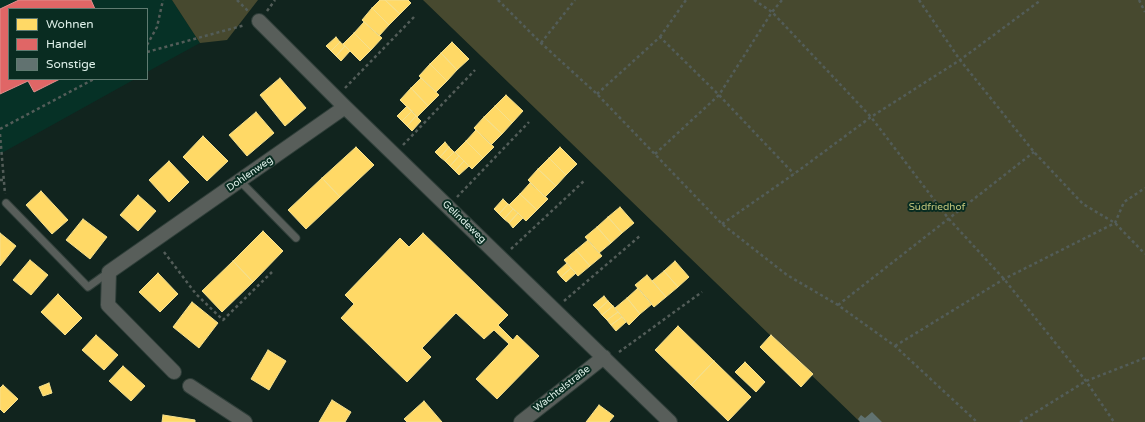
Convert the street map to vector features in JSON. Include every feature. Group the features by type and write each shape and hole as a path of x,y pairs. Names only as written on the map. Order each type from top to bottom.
{"street":[{"name":"Gelindeweg","path":"259,21 670,422"},
{"name":"Dohlenweg","path":"109,272 240,180 341,102"},
{"path":"109,272 108,305 174,372"},
{"name":"Wachtelstraße","path":"521,422 606,358"},
{"path":"190,386 245,422"}],"lane":[{"path":"240,180 296,238"},
{"path":"6,202 88,287 109,272"}],"path":[{"path":"148,44 157,27 162,0"},
{"path":"498,0 541,43 598,94 722,224 787,275 838,305 895,346 977,422"},
{"path":"541,43 576,0"},
{"path":"598,94 660,37 686,0"},
{"path":"754,0 772,12 871,117 948,218 1004,279 1086,381 1114,422"},
{"path":"655,154 719,95 772,12 782,0"},
{"path":"919,0 960,60 1034,152 1083,204 1115,223 1145,254"},
{"path":"722,224 794,174 871,117 960,60 1041,0"},
{"path":"1139,0 1145,12"},
{"path":"341,102 414,17"},
{"path":"148,52 259,21"},
{"path":"660,37 719,95 794,174"},
{"path":"394,154 475,70"},
{"path":"0,129 92,80"},
{"path":"448,206 528,122"},
{"path":"0,134 6,202"},
{"path":"838,305 1034,152"},
{"path":"502,258 585,180"},
{"path":"895,346 1004,279 1115,223 1124,202 1145,188"},
{"path":"554,309 641,235"},
{"path":"155,240 196,294 223,320 272,272"},
{"path":"606,358 702,292"},
{"path":"1020,422 1086,381 1145,358"}],"shaded area":[{"path":"0,0 172,0 200,43 148,71 148,8 8,8 8,80 133,80 0,154"}],"green space":[{"path":"172,0 258,0 227,40 200,43"},
{"name":"Südfriedhof","path":"423,0 1145,0 1145,422 860,422"}],"building: Wohnen":[{"path":"380,0 385,0 400,14 389,25 372,8"},
{"path":"385,0 408,0 411,3 400,14"},
{"path":"372,8 389,25 379,36 362,20"},
{"path":"364,22 382,38 371,50 354,33"},
{"path":"354,33 371,50 360,61 343,44"},
{"path":"336,37 340,42 331,51 326,46"},
{"path":"340,42 345,46 336,56 331,51"},
{"path":"452,42 469,59 457,70 441,53"},
{"path":"345,46 350,51 341,61 336,56"},
{"path":"441,53 457,70 447,81 430,64"},
{"path":"430,64 447,81 436,92 419,76"},
{"path":"280,78 306,108 285,126 260,95"},
{"path":"421,78 439,95 428,106 411,88"},
{"path":"411,88 428,106 417,117 400,100"},
{"path":"506,95 523,111 512,123 495,106"},
{"path":"407,106 412,111 402,121 397,116"},
{"path":"495,106 512,123 502,134 484,117"},
{"path":"412,111 416,116 407,126 402,121"},
{"path":"256,112 274,133 247,156 229,135"},
{"path":"416,116 421,121 412,131 407,126"},
{"path":"484,117 502,134 491,145 474,128"},
{"path":"476,130 494,147 483,158 466,141"},
{"path":"203,136 228,161 207,181 183,157"},
{"path":"466,141 483,158 472,169 455,152"},
{"path":"445,142 449,147 440,157 435,152"},
{"path":"356,147 374,165 340,197 322,178"},
{"path":"449,147 454,152 445,161 440,157"},
{"path":"560,147 577,164 566,175 549,158"},
{"path":"454,152 459,156 450,166 445,161"},
{"path":"459,156 464,161 455,171 450,166"},
{"path":"549,158 566,175 556,186 538,169"},
{"path":"169,161 189,182 169,202 149,180"},
{"path":"464,161 469,166 459,175 455,171"},
{"path":"538,169 556,186 545,197 528,180"},
{"path":"322,178 340,197 306,229 288,210"},
{"path":"530,183 548,199 537,210 520,194"},
{"path":"41,191 68,220 52,234 26,205"},
{"path":"520,194 537,210 526,221 509,205"},
{"path":"138,195 156,211 138,231 120,215"},
{"path":"503,199 508,204 499,214 494,209"},
{"path":"508,204 513,209 504,219 499,214"},
{"path":"620,207 634,223 622,233 608,217"},
{"path":"513,209 518,213 509,223 504,219"},
{"path":"518,213 523,218 513,228 509,223"},
{"path":"608,217 622,233 611,243 597,227"},
{"path":"83,219 107,237 90,259 66,240"},
{"path":"597,227 611,243 599,253 585,237"},
{"path":"263,231 283,251 253,282 233,261"},
{"path":"0,233 16,246 0,266"},
{"path":"423,233 508,315 498,325 513,340 517,335 539,356 497,399 476,379 509,344 494,330 484,339 456,313 422,348 431,357 407,382 341,318 354,304 345,295 400,238 409,247"},
{"path":"588,240 602,256 590,266 576,250"},
{"path":"576,250 590,266 578,276 564,260"},
{"path":"30,260 48,275 31,295 13,280"},
{"path":"233,261 253,282 222,312 202,291"},
{"path":"675,261 689,277 678,287 664,271"},
{"path":"567,263 571,268 561,277 557,272"},
{"path":"571,268 576,273 566,282 561,277"},
{"path":"664,271 678,287 666,297 652,281"},
{"path":"158,273 178,294 160,312 139,292"},
{"path":"647,275 666,297 654,307 635,285"},
{"path":"638,288 652,304 640,314 627,298"},
{"path":"58,294 82,318 65,335 41,312"},
{"path":"604,296 608,301 598,310 593,305"},
{"path":"627,298 640,314 629,325 615,308"},
{"path":"608,301 613,306 602,315 598,310"},
{"path":"192,302 218,323 199,348 173,327"},
{"path":"613,306 618,312 607,320 602,315"},
{"path":"618,312 622,317 611,325 607,320"},
{"path":"622,317 626,322 616,331 611,325"},
{"path":"678,326 714,361 691,385 655,350"},
{"path":"96,335 118,355 104,370 82,350"},
{"path":"771,335 813,374 801,387 760,347"},
{"path":"268,350 286,361 269,390 251,379"},
{"path":"714,361 751,397 728,421 691,385"},
{"path":"745,362 765,382 756,392 735,372"},
{"path":"123,366 145,386 131,401 109,381"},
{"path":"49,383 52,393 43,396 39,387"},
{"path":"3,385 18,399 4,413 0,409 0,388"},
{"path":"332,400 351,412 345,422 319,422"},
{"path":"424,401 442,422 407,422 404,419"},
{"path":"599,405 614,416 609,422 586,422"},
{"path":"163,415 195,420 195,422 162,422"}],"building: Handel":[{"path":"19,0 91,0 95,8 8,8 8,80 58,80 34,92 28,81 0,94 0,9"}],"building: Sonstige":[{"path":"872,412 882,422 860,422 858,419 861,415 865,418"}]}
